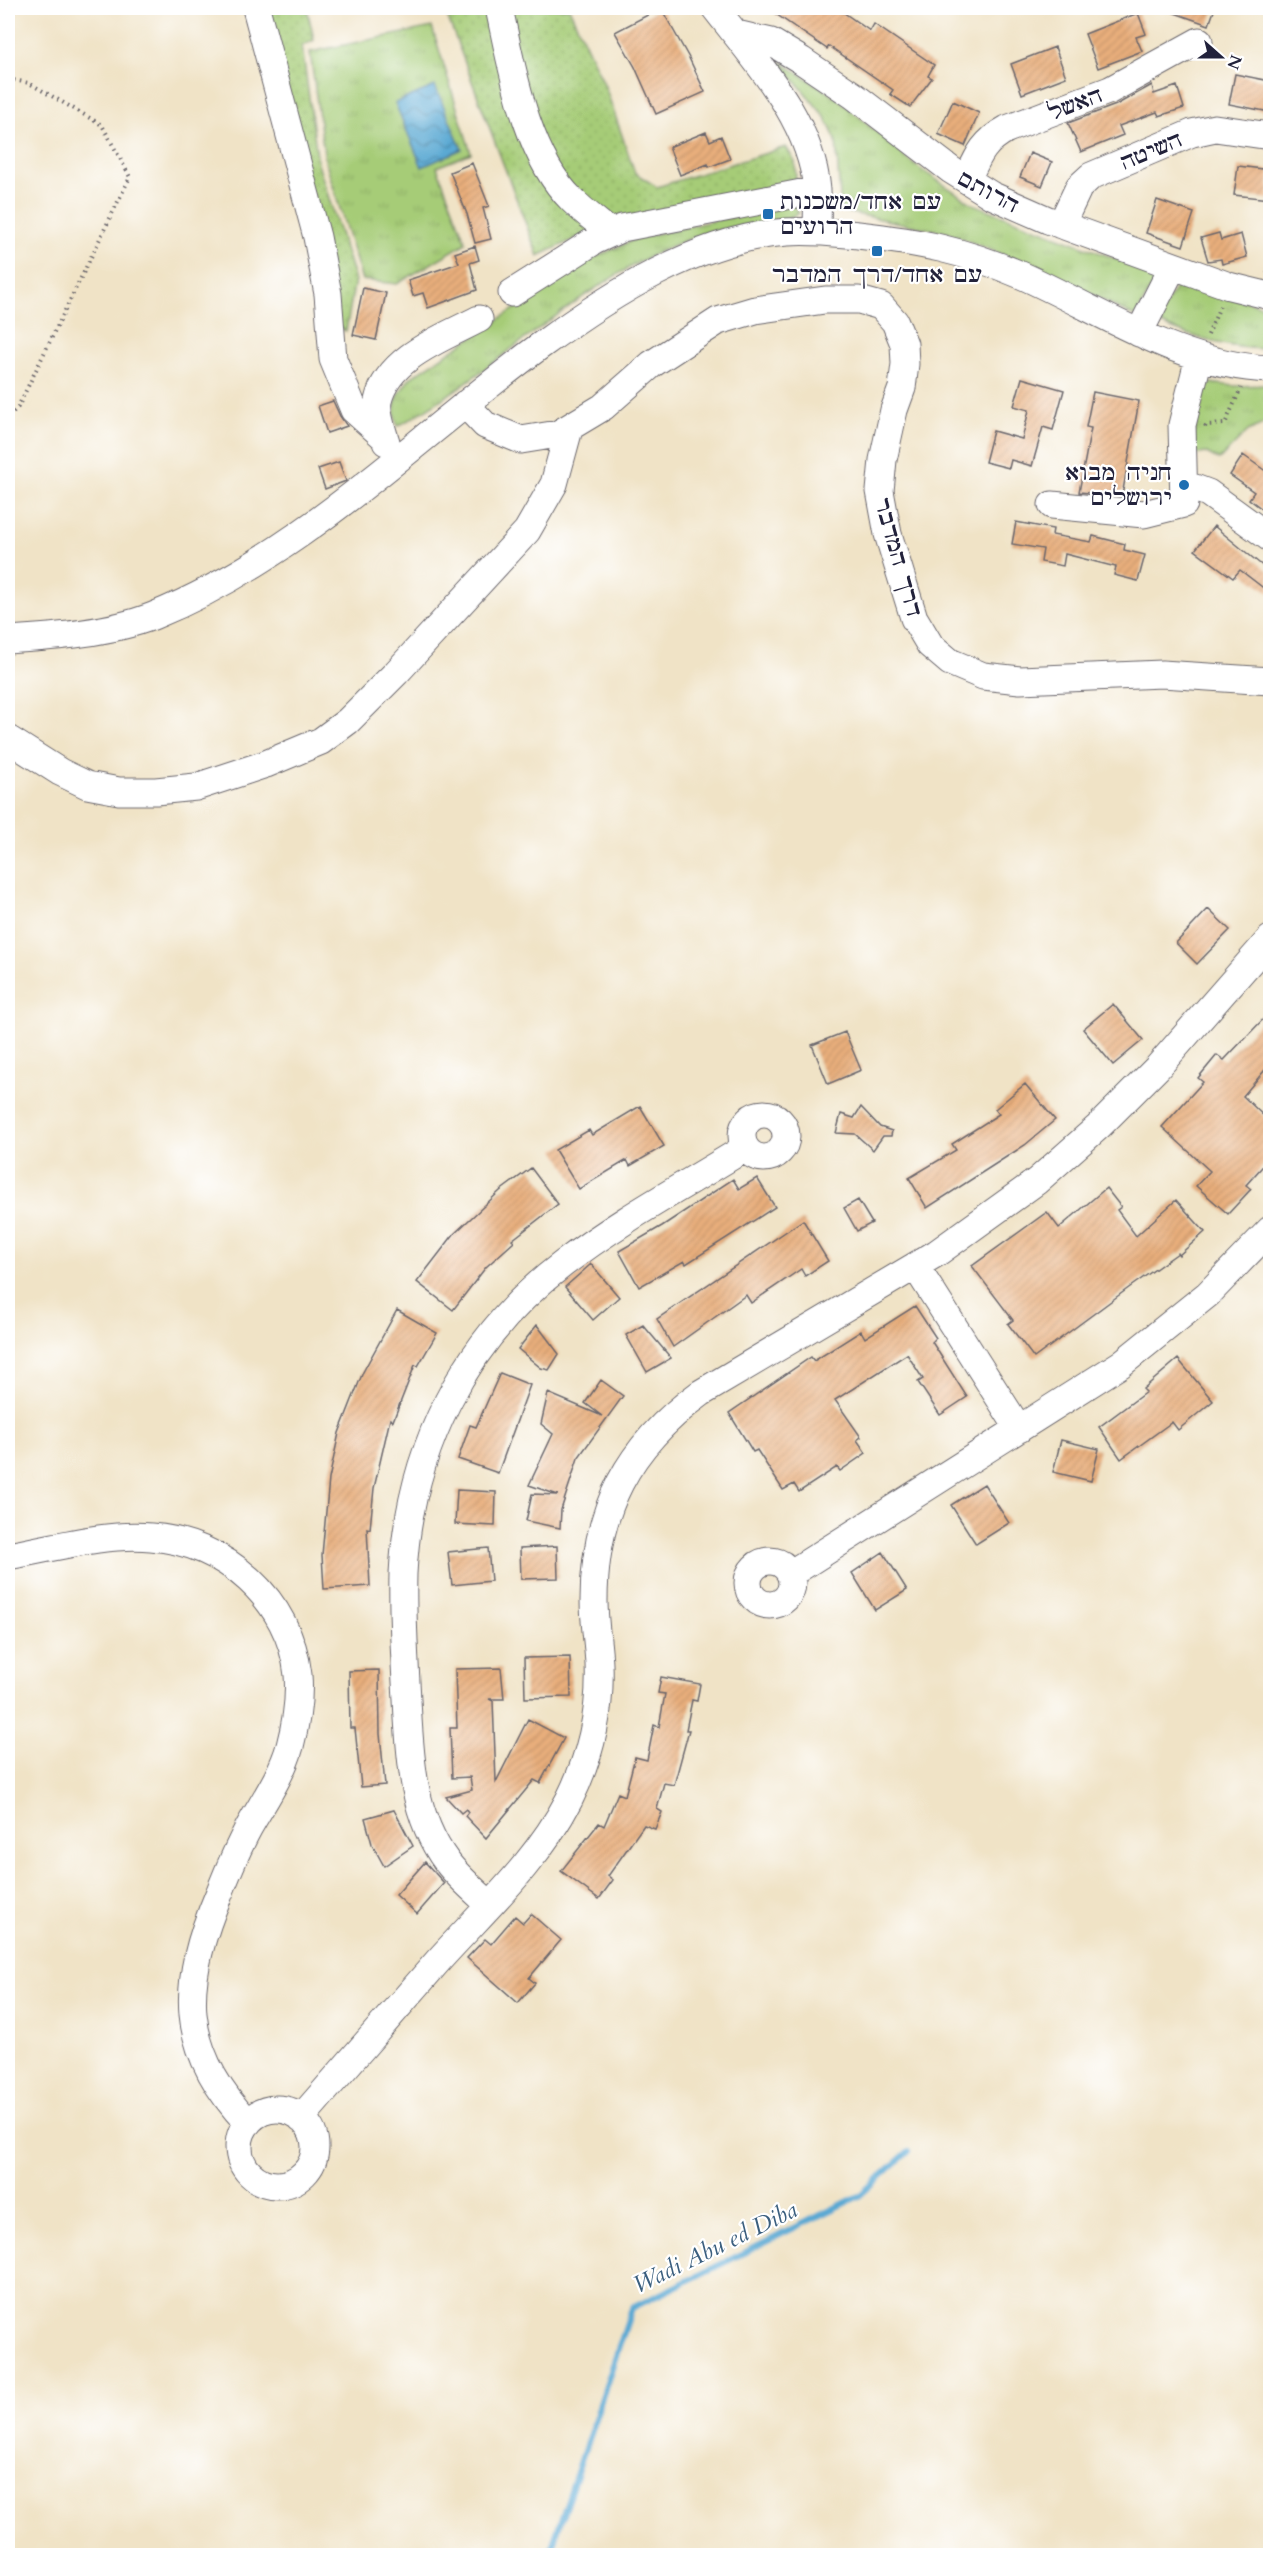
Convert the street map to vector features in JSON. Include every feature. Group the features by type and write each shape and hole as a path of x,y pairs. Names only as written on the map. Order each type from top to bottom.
{"street":[{"path":"256,8 317,237 328,294 333,359 354,410 388,449"},
{"path":"498,8 528,126 549,168 571,199 611,233"},
{"path":"715,8 789,108 809,152 817,190 817,232"},
{"name":"הרותם","path":"736,34 771,42 801,60 991,195 1061,225 1173,266 1229,286 1270,296"},
{"name":"האשל","path":"967,180 981,150 991,137 1110,90 1199,41"},
{"name":"השיטה","path":"1061,225 1079,187 1091,176 1192,133 1215,128 1270,136"},
{"path":"512,293 621,228 817,190"},
{"path":"8,640 95,630 150,617 210,591 263,560 308,528 388,449 465,404 584,314 636,283 685,258 741,240 786,231 817,232 923,243 970,254 1024,276 1139,333 1199,357 1260,369"},
{"path":"1139,333 1173,266"},
{"name":"דרך המדבר","path":"465,404 485,425 521,441 558,434 603,407 652,364 718,321 755,310 825,300 859,300 881,306 894,322 904,344 905,364 903,387 894,410 883,460 880,491 888,534 914,618 930,645 950,662 983,676 1020,680 1162,674 1270,681"},
{"path":"388,449 380,423 378,402 390,376 412,355 479,319"},
{"path":"1184,494 1182,425 1199,357"},
{"path":"8,739 60,772 87,785 119,791 156,791 196,787 266,764 321,741 348,721 396,673 527,531 554,484 569,429"},
{"path":"1052,505 1144,514 1184,494 1208,493 1270,538"},
{"path":"301,2118 517,1875 554,1825 580,1775 589,1749 599,1694 594,1604 597,1547 613,1495 635,1457 658,1429 701,1393 916,1267 1004,1206 1098,1127 1164,1061 1270,939"},
{"path":"490,1905 455,1872 437,1846 423,1817 411,1762 403,1574 412,1503 430,1437 448,1397 470,1360 527,1294 562,1264 600,1238 745,1148"},
{"path":"790,1574 1122,1364 1183,1317 1232,1272 1270,1230"},
{"path":"916,1267 1019,1429"},
{"path":"8,1556 109,1538 152,1537 190,1544 224,1559 252,1581 274,1608 290,1639 298,1674 298,1711 289,1749 241,1844 208,1917 197,1949 191,1988 192,2009 201,2050 220,2088 232,2106 248,2123"},
{"path":"273,2110 291,2112 301,2118 314,2137 315,2149 312,2161 302,2176 281,2185 263,2183 253,2177 245,2168 239,2146 248,2123 262,2113 273,2110"}],"path":[{"path":"8,79 29,83 102,125 130,177 18,407 8,417"},
{"path":"1199,357 1229,286"},
{"path":"1182,445 1199,443 1206,425 1225,424 1260,369"}],"green space":[{"path":"269,8 307,8 314,40 302,46 318,164 355,280 346,331 335,327"},
{"path":"569,8 605,86 635,173 657,187 786,147 795,162 796,184 586,234 538,256 445,10"},
{"path":"432,27 471,153 437,167 466,243 397,284 362,280 325,160 310,52"},
{"path":"778,60 836,97 916,166 973,204 1158,275 1135,317 1063,279 949,233 841,211 836,140 825,117"},
{"path":"792,203 799,213 790,217 706,233 676,244 639,262 603,283 468,381 398,426 394,412 396,400 410,378 587,261 638,238"},
{"path":"1179,282 1270,308 1270,349 1212,342 1156,322"},
{"path":"1210,383 1234,386 1270,385 1270,415 1267,422 1248,431 1219,460 1207,453 1192,455 1198,400"}],"water":[{"path":"435,86 462,149 422,167 395,103"}],"building":[{"path":"661,8 705,92 656,114 635,67 615,32"},
{"path":"767,8 837,8 870,31 874,24 934,65 928,76 932,78 910,107 890,94 893,90 829,46 827,49"},
{"path":"1166,8 1215,8 1209,25 1166,10"},
{"path":"1138,13 1146,34 1136,37 1142,51 1098,68 1085,34"},
{"path":"1055,47 1066,77 1022,94 1011,64"},
{"path":"1235,74 1270,81 1270,112 1229,104"},
{"path":"1152,85 1154,94 1177,86 1184,108 1159,116 1157,112 1119,126 1123,135 1081,152 1068,123 1116,105"},
{"path":"953,101 979,113 965,146 938,134"},
{"path":"706,132 710,141 721,136 730,159 709,167 708,164 680,175 669,147"},
{"path":"1030,153 1052,162 1042,186 1020,177"},
{"path":"472,163 489,206 483,208 491,239 475,243 467,214 450,172"},
{"path":"1238,166 1270,170 1269,199 1234,195"},
{"path":"1157,200 1194,213 1183,246 1146,233"},
{"path":"1219,233 1221,240 1241,234 1247,257 1222,264 1221,259 1208,261 1201,238"},
{"path":"475,246 479,260 470,263 477,290 428,308 423,293 413,296 408,280 459,263 455,253"},
{"path":"363,288 386,293 376,340 353,335"},
{"path":"1022,378 1064,390 1053,430 1043,427 1032,466 1011,460 1009,468 985,462 993,431 1022,439 1029,410 1014,406"},
{"path":"1093,392 1139,401 1122,496 1079,492 1091,428 1086,427"},
{"path":"333,401 347,426 327,433 318,406"},
{"path":"1243,455 1267,472 1270,466 1270,515 1249,499 1254,492 1230,475"},
{"path":"339,462 346,481 325,489 318,469"},
{"path":"1016,522 1053,529 1052,535 1091,542 1093,536 1125,544 1124,550 1145,555 1138,581 1114,575 1116,567 1065,554 1063,566 1041,562 1043,549 1012,544"},
{"path":"1214,526 1270,572 1270,593 1240,570 1233,578 1195,550"},
{"path":"1208,909 1230,930 1197,964 1176,943"},
{"path":"1113,1004 1143,1040 1113,1065 1083,1029"},
{"path":"1270,1012 1270,1064 1243,1096 1270,1122 1270,1158 1246,1185 1251,1189 1228,1214 1196,1186 1210,1171 1162,1127 1203,1082 1198,1078 1217,1055 1224,1060"},
{"path":"845,1032 861,1070 828,1084 812,1045"},
{"path":"1025,1084 1055,1120 1025,1145 927,1208 909,1178 956,1150 952,1144 999,1114 995,1109"},
{"path":"640,1106 664,1146 630,1166 627,1160 579,1189 555,1150 589,1130 592,1135"},
{"path":"861,1107 880,1127 892,1131 891,1136 883,1136 873,1150 855,1134 836,1133 841,1114 854,1118"},
{"path":"531,1168 558,1204 512,1240 514,1242 486,1267 453,1310 417,1282 454,1234 500,1191"},
{"path":"757,1178 775,1207 686,1264 684,1261 639,1287 619,1251 662,1226 733,1179 739,1189"},
{"path":"1106,1188 1121,1207 1117,1210 1136,1236 1176,1200 1205,1232 1179,1255 1178,1253 1130,1287 1034,1358 1008,1324 1013,1320 972,1266 1047,1212 1059,1228"},
{"path":"858,1200 872,1223 857,1231 844,1208"},
{"path":"803,1220 828,1261 805,1276 801,1269 751,1303 746,1295 673,1347 657,1319"},
{"path":"591,1264 619,1297 593,1320 565,1287"},
{"path":"915,1306 936,1338 932,1342 967,1397 940,1415 918,1382 923,1379 907,1354 835,1400 861,1437 857,1440 866,1453 840,1471 837,1467 799,1492 794,1484 783,1490 757,1450 753,1452 729,1413 811,1357 814,1361 861,1331 865,1338"},
{"path":"397,1310 437,1333 418,1366 415,1365 393,1421 390,1419 374,1488 370,1529 367,1528 370,1586 324,1589 322,1555 329,1479 339,1433 363,1372"},
{"path":"537,1325 559,1354 549,1370 541,1368 518,1349"},
{"path":"643,1325 671,1358 647,1372 626,1335"},
{"path":"1178,1359 1213,1401 1178,1430 1172,1422 1121,1459 1099,1427 1146,1392 1143,1389"},
{"path":"500,1373 530,1385 498,1473 458,1459 470,1425 476,1427"},
{"path":"601,1380 623,1396 578,1458 561,1510 560,1528 526,1521 532,1494 558,1495 529,1485 553,1434 541,1424 548,1393 602,1416 585,1403"},
{"path":"1061,1440 1099,1449 1091,1481 1053,1472"},
{"path":"984,1484 1009,1523 976,1544 951,1505"},
{"path":"457,1490 496,1492 495,1526 455,1524"},
{"path":"557,1546 558,1578 521,1579 520,1548"},
{"path":"488,1548 491,1581 452,1585 448,1552"},
{"path":"883,1552 907,1590 875,1610 852,1573"},
{"path":"570,1657 571,1697 525,1698 524,1658"},
{"path":"501,1668 504,1699 489,1699 493,1701 496,1782 528,1719 564,1738 540,1783 534,1780 486,1838 465,1816 468,1812 466,1809 461,1813 446,1797 472,1790 470,1777 452,1778 450,1728 457,1728 455,1669"},
{"path":"379,1670 380,1734 385,1785 361,1787 355,1728 350,1728 349,1671"},
{"path":"661,1677 700,1684 697,1701 692,1700 686,1730 689,1730 674,1785 664,1783 657,1809 662,1812 655,1829 644,1825 608,1876 613,1880 599,1899 561,1871 599,1823 604,1826 618,1793 625,1796 635,1757 647,1760 654,1725 659,1727 665,1694 658,1693"},
{"path":"394,1810 413,1846 384,1866 372,1844 365,1818"},
{"path":"425,1862 444,1883 417,1914 396,1895"},
{"path":"531,1914 561,1940 529,1978 535,1983 518,2003 467,1958 485,1939 491,1944 515,1916 523,1923"}],"waterway":[{"name":"Wadi Abu ed Diba","path":"549,2556 632,2308 859,2196 909,2151"}],"place":[{"name":"עם אחד/משכנות הרועים","path":"768,214"},
{"name":"עם אחד/דרך המדבר","path":"877,251"},
{"name":"חניה מבוא ירושלים","path":"1184,485"}]}
